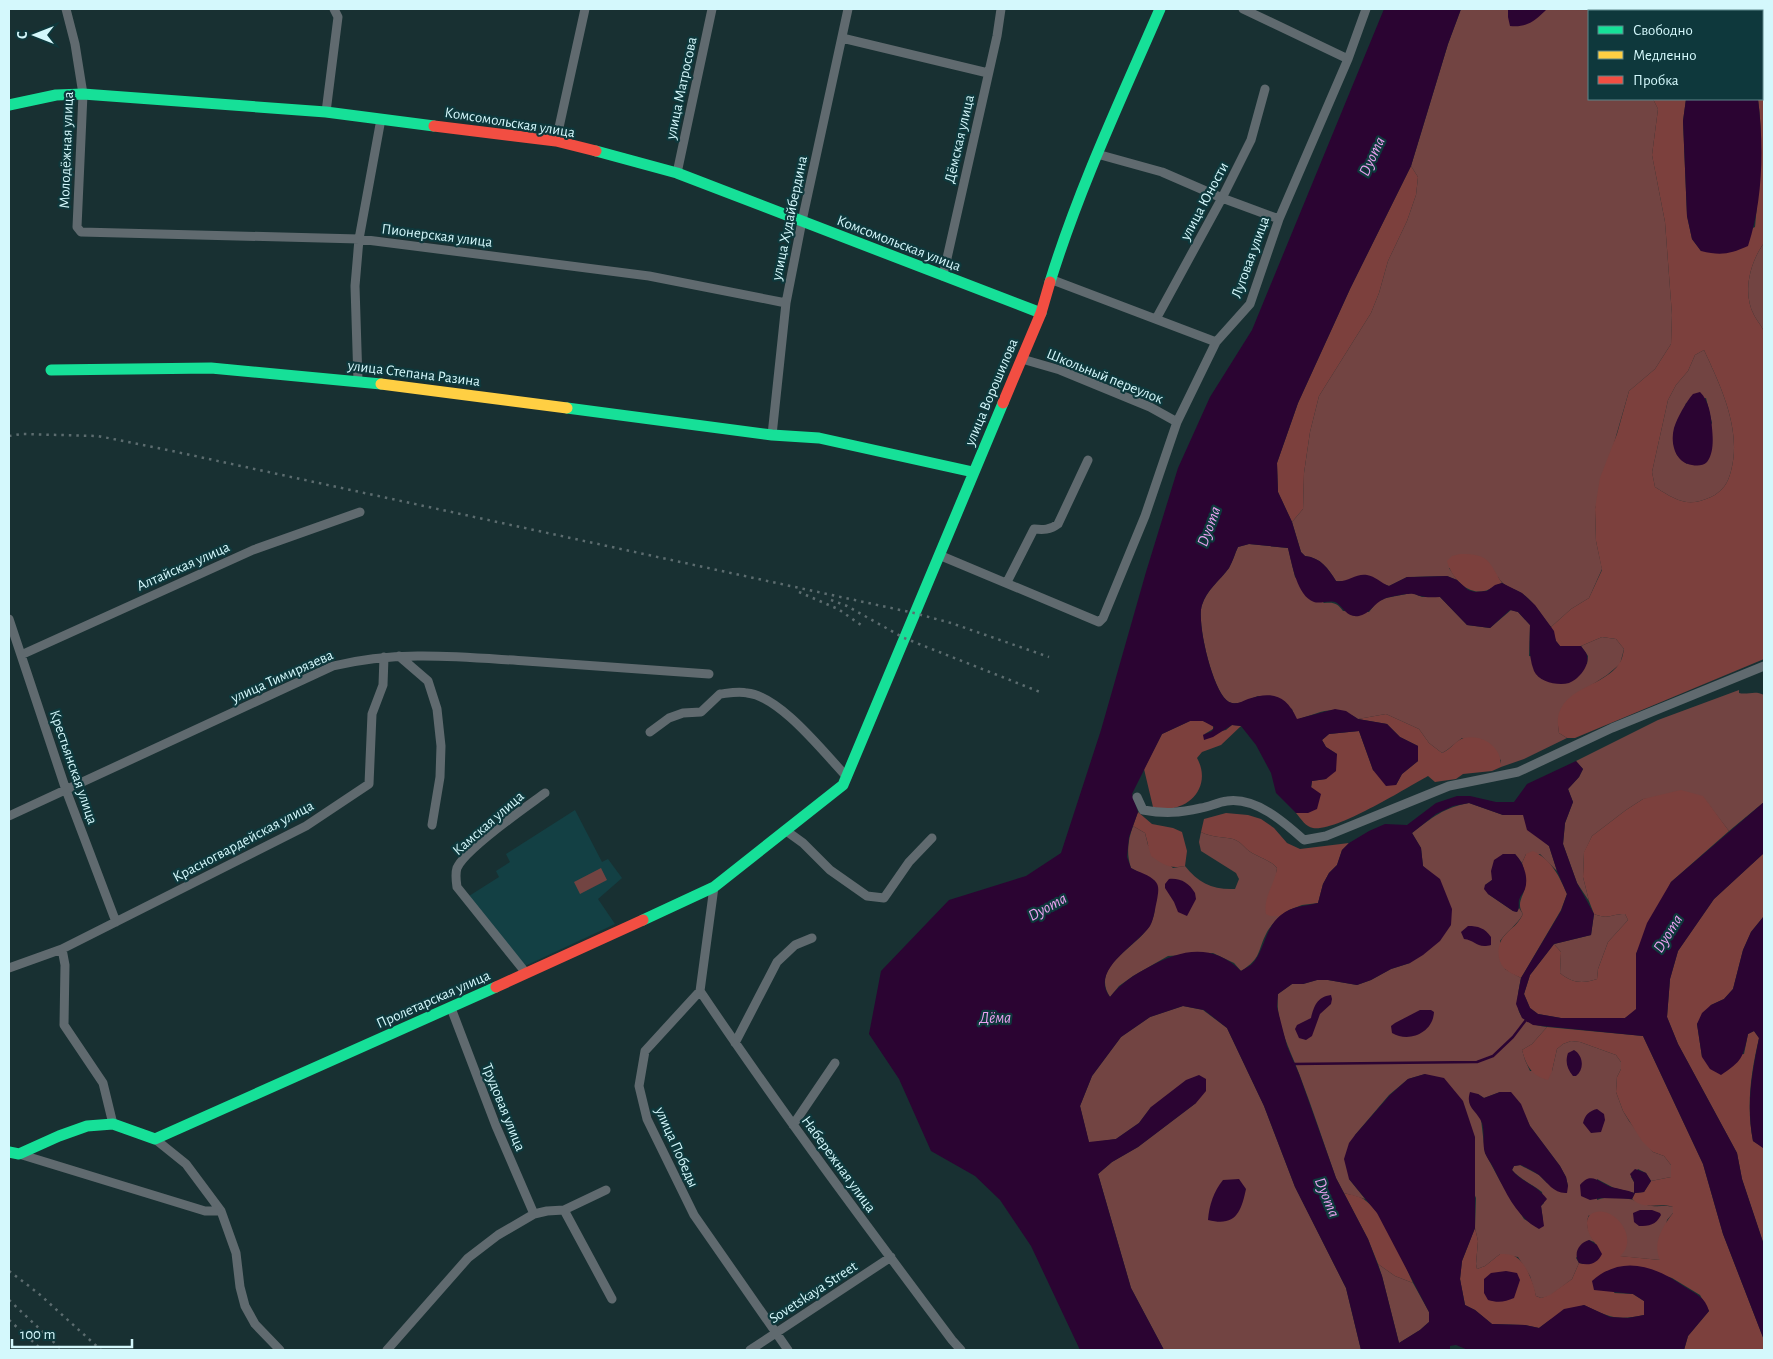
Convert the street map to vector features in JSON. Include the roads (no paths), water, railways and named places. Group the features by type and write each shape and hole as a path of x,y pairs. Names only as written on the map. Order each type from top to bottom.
{"street":[{"name":"Молодёжная улица","path":"66,9 83,94 77,227 81,232"},
{"path":"326,112 338,17 334,9"},
{"path":"556,141 585,9"},
{"name":"улица Матросова","path":"677,173 712,9"},
{"name":"улица Худайбердина","path":"772,435 786,303 848,9"},
{"name":"Дёмская улица","path":"943,276 1001,9"},
{"name":"улица Ворошилова","path":"845,781 973,472 1041,314 1050,279 1098,154 1160,9"},
{"path":"1243,9 1348,59"},
{"name":"Луговая улица","path":"1007,582 1099,622 1103,618 1145,516 1177,422 1216,342 1250,304 1279,219 1348,59 1366,9"},
{"path":"842,38 988,73"},
{"name":"улица Юности","path":"1156,320 1251,140 1265,90"},
{"name":"Комсомольская улица","path":"9,105 56,94 83,94 326,112 556,141 677,173 1041,314"},
{"path":"358,381 355,286 359,239 380,119"},
{"path":"1098,154 1162,172 1222,198 1279,219"},
{"name":"Пионерская улица","path":"81,232 359,239 649,276 786,303"},
{"path":"1050,279 1216,342"},
{"name":"Школьный переулок","path":"1022,359 1060,370 1150,407 1177,422"},
{"name":"улица Степана Разина","path":"51,370 211,368 358,381 772,435 819,438 973,472"},
{"path":"939,555 1007,582 1034,529 1052,528 1058,524 1088,460"},
{"name":"Алтайская улица","path":"21,655 253,550 360,512"},
{"name":"Крестьянская улица","path":"9,619 66,790 116,922"},
{"path":"399,656 428,681 437,709 441,746 440,777 432,825"},
{"name":"улица Тимирязева","path":"9,816 333,666 362,659 399,656 445,656 709,674"},
{"name":"Красногвардейская улица","path":"9,968 62,949 306,826 369,784 372,714 383,685 384,657"},
{"path":"1137,797 1143,810 1164,814 1202,808 1227,800 1238,801 1261,807 1291,828 1304,840 1326,836 1449,786 1518,772 1612,728 1764,666"},
{"path":"650,732 669,718 683,713 700,712 720,694 748,692 766,699 782,709 845,781"},
{"name":"Пролетарская улица","path":"155,1139 451,1008 714,887 845,781"},
{"name":"Камская улица","path":"526,973 457,887 456,876 457,868 465,857 506,822 545,793"},
{"path":"786,830 830,870 867,896 884,898 909,862 932,838"},
{"path":"700,991 714,887"},
{"path":"735,1043 777,962 795,945 812,938"},
{"path":"62,949 65,965 64,1025 103,1083 113,1124"},
{"name":"Набережная улица","path":"700,991 792,1125 960,1350"},
{"name":"улица Победы","path":"700,991 645,1050 639,1086 647,1119 694,1215 788,1350"},
{"name":"Трудовая улица","path":"451,1008 494,1123 534,1214"},
{"path":"792,1125 835,1064"},
{"path":"14,1153 87,1126 113,1124 155,1139 186,1164 221,1211 236,1253 240,1287 245,1306 256,1324 280,1350"},
{"path":"14,1153 205,1211 221,1211"},
{"path":"387,1350 468,1258 498,1235 534,1214 564,1210 606,1190"},
{"path":"564,1210 612,1299"},
{"name":"Sovetskaya Street","path":"750,1350 890,1258"}],"water":[{"path":"1384,9 1461,9 1448,44 1411,166 1350,289 1298,403 1277,463 1278,492 1292,522 1301,552 1305,556 1324,564 1336,581 1344,581 1359,575 1367,575 1389,586 1407,577 1447,576 1457,580 1468,590 1475,592 1487,591 1495,585 1502,583 1522,593 1535,605 1554,631 1556,641 1560,646 1581,646 1587,655 1587,664 1583,672 1569,683 1554,683 1540,678 1536,675 1532,665 1530,625 1518,612 1510,610 1490,628 1467,625 1440,597 1411,594 1386,598 1363,615 1351,616 1335,602 1314,602 1308,599 1296,579 1288,548 1249,544 1238,547 1229,568 1204,600 1201,613 1201,626 1207,656 1217,686 1223,696 1229,702 1238,703 1264,695 1271,695 1283,700 1293,711 1297,719 1335,709 1346,711 1358,719 1387,724 1400,737 1418,746 1418,761 1402,774 1396,785 1386,786 1373,770 1359,731 1329,734 1322,740 1326,747 1337,754 1336,771 1326,779 1312,781 1311,787 1321,794 1317,809 1308,813 1296,813 1276,793 1271,773 1256,745 1241,726 1232,725 1213,737 1204,740 1203,735 1212,731 1214,727 1203,721 1190,721 1162,734 1132,794 1138,812 1129,837 1127,857 1131,868 1150,877 1157,883 1158,892 1154,913 1150,926 1110,968 1106,977 1105,987 1110,997 1123,983 1138,973 1161,961 1185,953 1208,953 1219,956 1241,971 1256,960 1275,920 1294,908 1318,903 1323,884 1329,873 1337,865 1342,850 1349,843 1385,824 1407,825 1436,803 1457,796 1470,796 1496,802 1514,802 1527,784 1576,761 1583,769 1579,777 1568,789 1573,802 1565,823 1563,844 1577,883 1594,914 1591,935 1554,944 1530,975 1524,994 1530,1008 1538,1014 1561,1018 1625,1018 1636,1009 1636,954 1647,923 1671,882 1764,802 1764,853 1714,899 1678,951 1670,979 1667,1017 1678,1044 1737,1153 1742,1179 1764,1245 1764,1340 1723,1234 1703,1164 1643,1036 1533,1025 1522,1018 1516,1004 1521,978 1561,911 1567,894 1549,846 1527,830 1523,815 1503,815 1469,803 1453,806 1436,814 1412,833 1421,848 1423,866 1440,879 1452,909 1451,925 1440,941 1423,955 1410,963 1391,969 1371,980 1357,985 1317,980 1303,984 1292,984 1278,994 1277,1007 1287,1046 1299,1074 1336,1178 1368,1239 1382,1276 1399,1343 1429,1322 1429,1312 1377,1213 1349,1179 1344,1159 1349,1143 1390,1095 1408,1079 1425,1074 1444,1078 1463,1101 1475,1137 1475,1228 1462,1261 1460,1279 1465,1305 1475,1310 1492,1324 1525,1325 1539,1328 1564,1309 1584,1305 1610,1317 1628,1318 1644,1315 1644,1301 1633,1294 1594,1290 1592,1281 1603,1273 1615,1268 1627,1265 1638,1266 1662,1273 1700,1296 1705,1302 1709,1311 1688,1336 1684,1350 1468,1350 1456,1345 1450,1346 1450,1350 1361,1350 1346,1288 1295,1187 1264,1106 1227,1028 1204,1010 1183,1006 1150,1017 1121,1037 1092,1076 1080,1106 1089,1142 1116,1139 1139,1123 1151,1107 1186,1080 1199,1075 1206,1079 1206,1091 1196,1103 1138,1147 1112,1162 1098,1174 1131,1288 1164,1350 1080,1350 1031,1246 1000,1200 975,1176 931,1151 899,1079 869,1034 881,971 949,900 1026,876 1061,853 1101,730 1178,468 1210,397 1252,330"},
{"path":"1508,9 1547,9 1531,22 1521,26 1510,26"},
{"path":"1686,100 1758,100 1761,135 1761,173 1757,211 1748,246 1736,251 1720,254 1701,251 1692,239 1687,216 1683,121"},
{"path":"1700,392 1706,400 1710,413 1713,445 1707,462 1696,466 1686,463 1678,456 1673,446 1673,434 1682,410 1693,394"},
{"path":"1503,854 1515,854 1523,865 1526,875 1525,889 1519,901 1517,912 1488,894 1484,889 1485,885 1492,880 1491,871 1494,860"},
{"path":"1169,879 1177,879 1184,882 1195,893 1196,899 1187,916 1178,912 1165,888 1165,884"},
{"path":"1764,916 1763,1148 1753,1141 1750,1115 1752,1076 1759,1038 1754,1031 1748,1034 1743,1054 1733,1066 1721,1075 1710,1069 1702,1057 1697,1024 1702,1013 1711,1005 1724,999 1733,989 1743,950 1751,932"},
{"path":"1468,926 1478,927 1486,931 1491,937 1491,945 1482,946 1464,939 1461,932"},
{"path":"1331,995 1331,1004 1320,1014 1312,1036 1306,1040 1299,1038 1295,1029 1297,1025 1311,1018 1319,1000"},
{"path":"1420,1010 1431,1010 1434,1012 1433,1019 1425,1031 1406,1037 1392,1033 1391,1026"},
{"path":"1574,1050 1582,1062 1581,1070 1576,1076 1573,1076 1571,1073 1567,1062 1568,1053"},
{"path":"1470,1092 1484,1098 1500,1092 1511,1092 1521,1104 1530,1126 1566,1177 1567,1193 1562,1193 1555,1190 1533,1171 1521,1165 1514,1166 1512,1170 1516,1174 1547,1199 1541,1206 1544,1226 1539,1229 1517,1210 1486,1155 1482,1123 1470,1105"},
{"path":"1597,1109 1604,1114 1605,1120 1601,1132 1591,1133 1583,1123 1588,1114"},
{"path":"1635,1169 1646,1173 1651,1181 1644,1192 1635,1193 1632,1199 1601,1198 1590,1200 1581,1196 1580,1185 1591,1178 1611,1187 1634,1193 1634,1182 1630,1174"},
{"path":"1239,1179 1246,1189 1242,1205 1236,1216 1225,1221 1208,1220 1212,1198 1223,1180"},
{"path":"1640,1210 1652,1210 1661,1215 1652,1224 1639,1226 1634,1222 1633,1213"},
{"path":"1589,1240 1597,1245 1602,1254 1598,1260 1592,1263 1579,1263 1577,1259 1578,1249 1582,1243"},
{"path":"1506,1271 1517,1273 1520,1280 1514,1298 1501,1302 1488,1300 1484,1293 1484,1279 1491,1273"}],"waterway":[{"path":"1293,1064 1477,1062 1493,1056 1513,1037 1526,1020 1528,1021"}],"railway":[{"path":"9,436 22,434 98,436 163,449 914,613 951,623 1049,657"},
{"path":"799,592 838,609 864,627"},
{"path":"831,600 847,606 904,638 1040,692"},
{"path":"9,1271 38,1293 101,1350"},
{"path":"9,1300 62,1350"},
{"path":"9,1320 42,1350"}],"water label":[{"name":"Dyoma","path":"1371,156"},
{"name":"Dyoma","path":"1208,526"},
{"name":"Dyoma","path":"1047,906"},
{"name":"Dyoma","path":"1667,933"},
{"name":"Дёма","path":"995,1017"},
{"name":"Dyoma","path":"1328,1197"}]}
